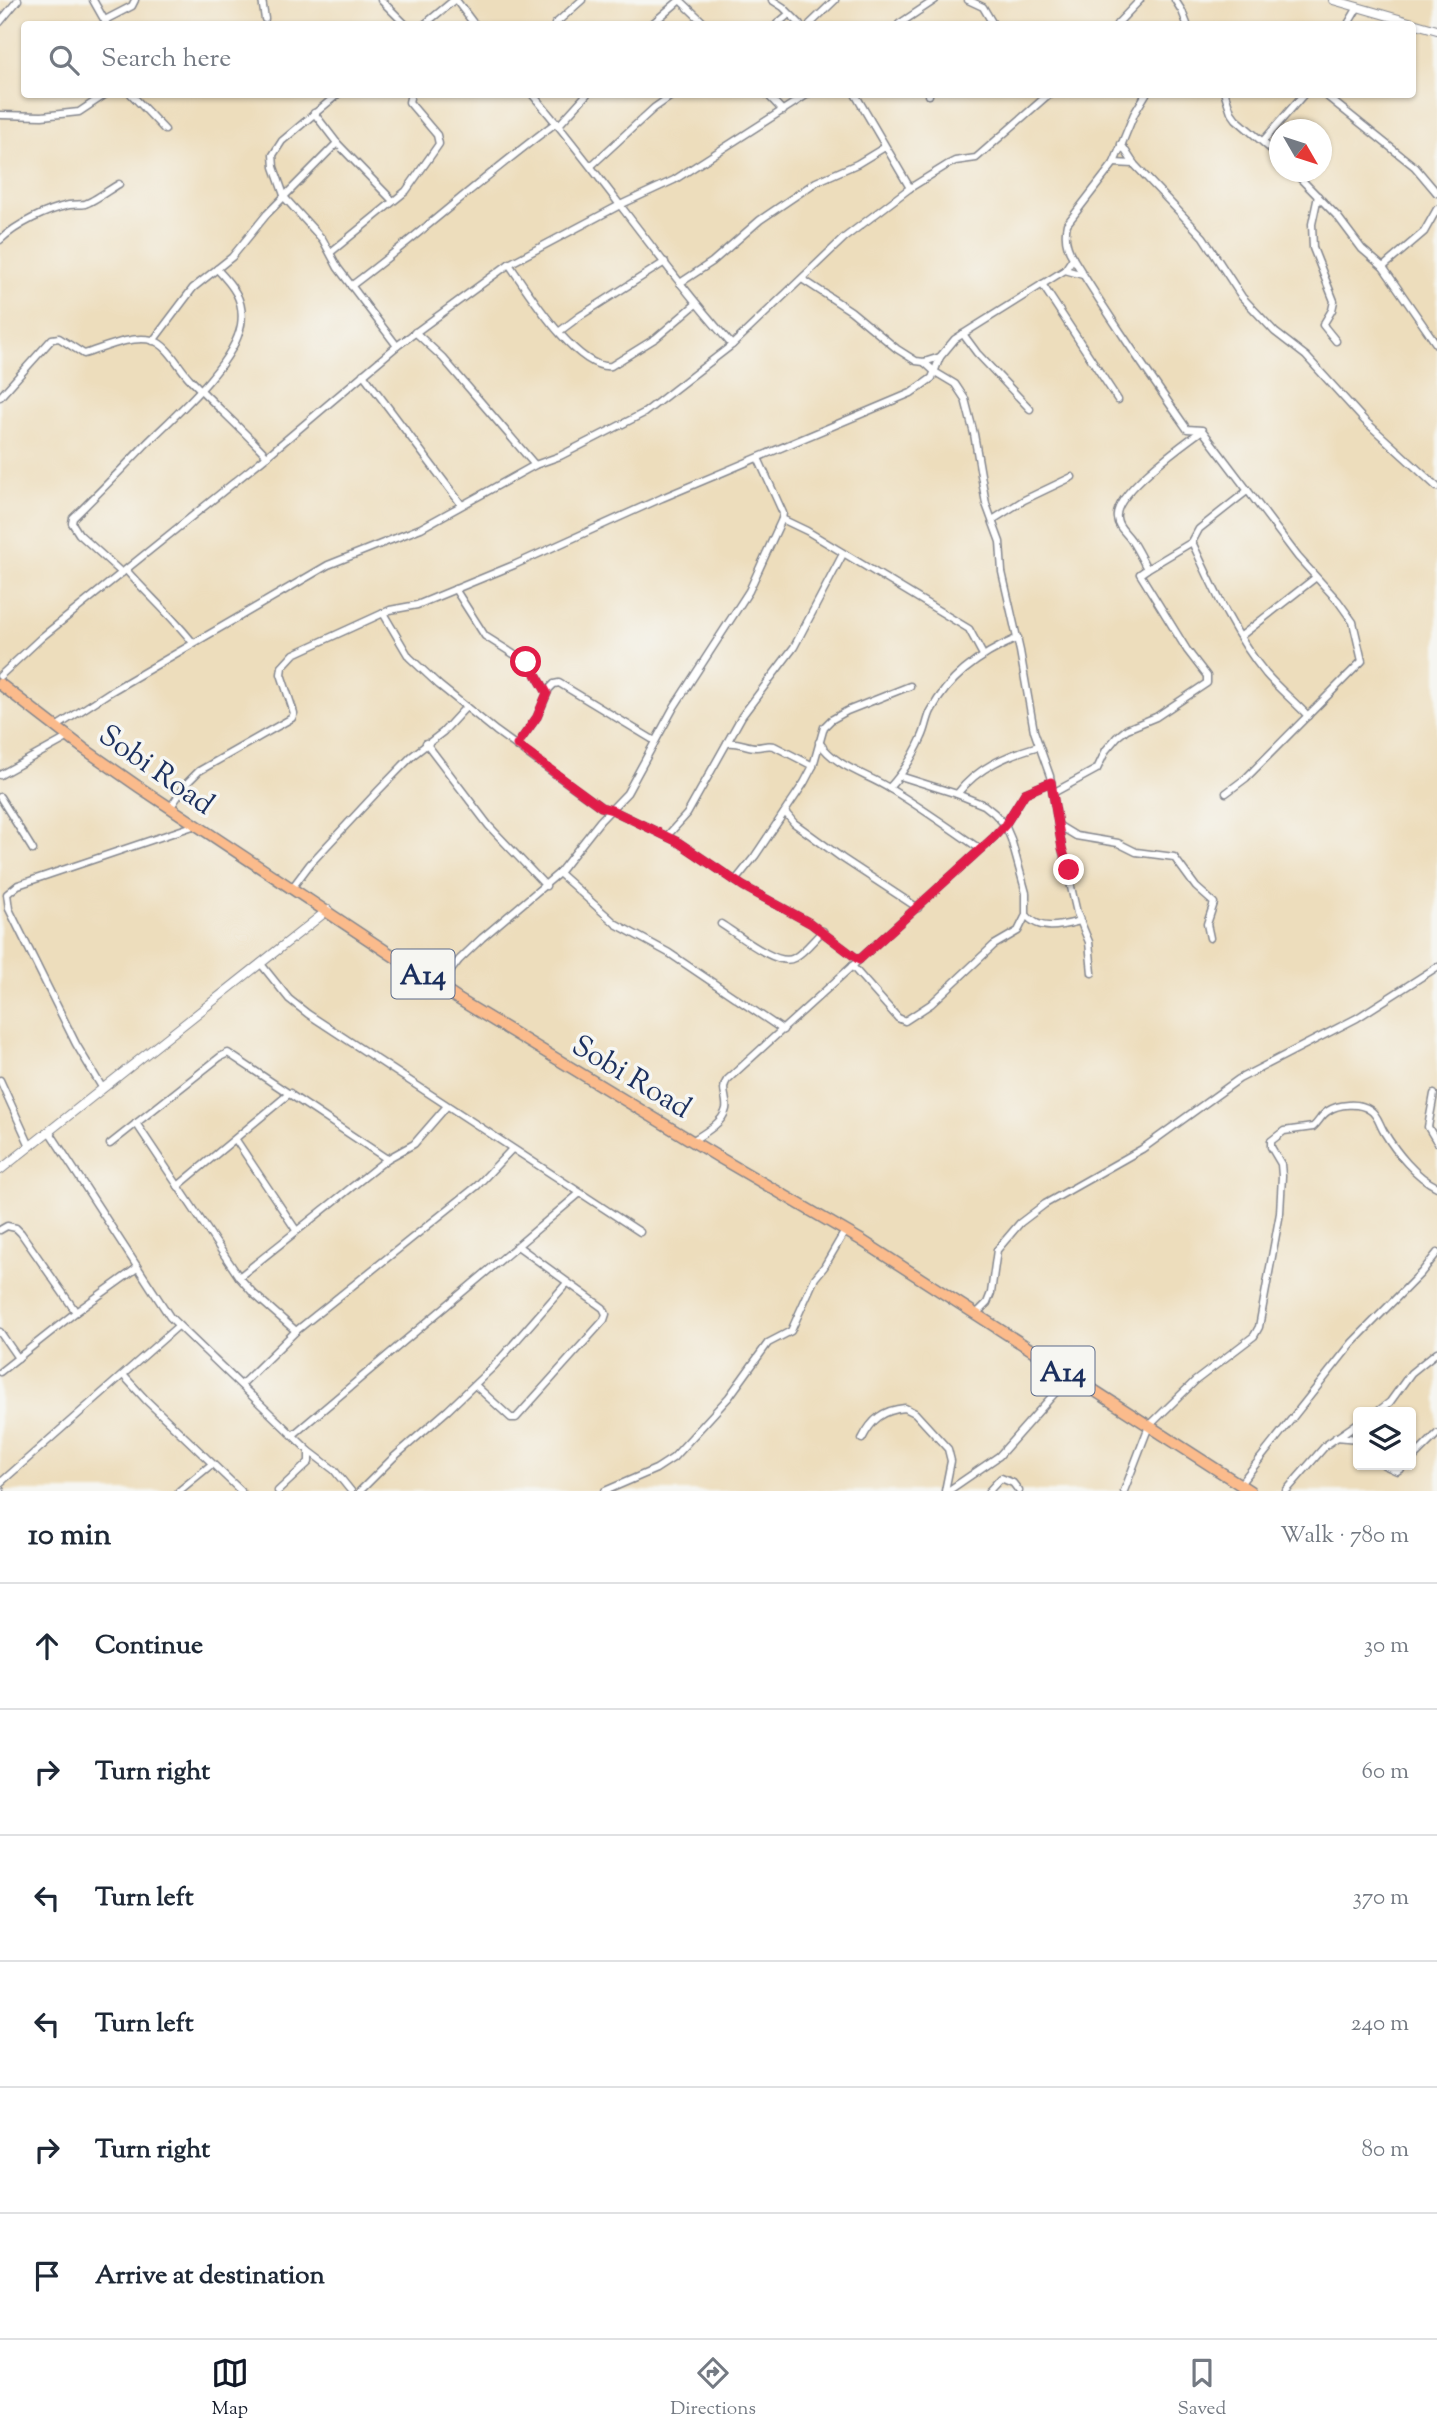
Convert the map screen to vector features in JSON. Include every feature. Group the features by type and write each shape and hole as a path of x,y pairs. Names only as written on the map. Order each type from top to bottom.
{"highway":[{"name":"Sobi Road","path":"0,684 69,737 170,808 439,985 692,1141 861,1240 1250,1491"}],"street":[{"path":"0,22 18,0"},
{"path":"93,0 105,21"},
{"path":"108,21 132,6 135,0"},
{"path":"262,0 265,19"},
{"path":"381,0 402,21"},
{"path":"429,21 455,0 472,21"},
{"path":"558,21 582,0"},
{"path":"656,21 680,0 702,21"},
{"path":"772,0 797,21"},
{"path":"813,21 835,0"},
{"path":"904,21 935,0"},
{"path":"968,0 983,7 991,21"},
{"path":"1120,21 1140,0"},
{"path":"1175,0 1186,21"},
{"path":"1333,0 1406,21"},
{"path":"1350,21 1358,7"},
{"path":"780,21 789,13"},
{"path":"1416,24 1437,30"},
{"path":"0,115 68,114 79,112 100,98"},
{"path":"135,98 165,130"},
{"path":"333,98 282,141 273,155 274,167 285,198 323,240 338,268 397,346"},
{"path":"331,252 406,191 439,144 437,135 409,102 410,98"},
{"path":"536,98 558,123 696,304 732,345"},
{"path":"351,286 398,251 469,190 558,123 583,98"},
{"path":"591,166 668,98"},
{"path":"771,98 783,111"},
{"path":"0,676 42,637 267,456 397,346 509,264 620,205 674,180 802,98"},
{"path":"857,98 910,188"},
{"path":"56,727 110,692 328,565 421,527 535,465 559,456 644,413 732,345 844,238 910,188 955,161 976,158 1044,98"},
{"path":"1144,98 1134,114 1114,163 1067,224 1067,248 1095,290 1111,321 1187,429 1202,430 1315,578 1338,601 1353,622 1362,661 1246,778 1226,793"},
{"path":"1226,98 1236,119 1269,147"},
{"path":"1263,141 1301,98"},
{"path":"1329,98 1415,167 1437,193"},
{"path":"314,113 337,143 393,201"},
{"path":"153,341 193,288 232,257 267,214 337,143"},
{"path":"1121,144 1134,164 1203,237 1242,297 1267,324 1306,356 1364,420 1437,487"},
{"path":"680,283 712,262 760,220 816,182 885,148"},
{"path":"1114,163 1134,164"},
{"path":"1304,182 1338,217 1362,249 1383,267 1437,345"},
{"path":"0,240 8,232 57,208 91,202 101,193 119,184"},
{"path":"1318,196 1312,224 1313,248 1334,301 1323,325 1336,341"},
{"path":"1383,267 1424,232 1437,209"},
{"path":"170,808 199,771 292,718 295,713 281,674 282,667 294,654 390,610 417,605 456,589 911,393 926,385 935,372 940,357 955,339 1065,270 1073,258"},
{"path":"560,331 665,262"},
{"path":"509,264 538,307 569,343 593,364 603,367 611,366 656,338 696,304"},
{"path":"193,643 178,624 124,572 79,534 72,523 201,390 235,343 241,325 240,302 237,292 216,270"},
{"path":"1065,270 1083,275"},
{"path":"802,279 851,311 897,349 916,360 925,362 940,357"},
{"path":"1042,284 1118,400"},
{"path":"415,332 443,358 535,465"},
{"path":"963,334 977,353 1030,409"},
{"path":"0,397 52,339 59,338 84,354 140,338 153,341 168,351 201,390 228,414 267,456"},
{"path":"925,362 935,372 955,384 965,399 986,504 1000,542 1003,572 1018,638 1034,732 1051,782 1080,921 1088,942 1092,972"},
{"path":"363,374 461,504"},
{"path":"1147,569 1131,539 1119,526 1116,516 1119,506 1156,464 1202,430"},
{"path":"439,985 482,938 559,873 582,842 627,793 655,741 748,591 782,519 783,513 758,458"},
{"path":"993,519 1014,505 1072,477"},
{"path":"1053,793 1097,769 1106,750 1127,729 1156,717 1207,683 1207,676 1187,650 1140,574 1192,542 1199,529 1247,491"},
{"path":"782,519 807,531 969,629 984,655"},
{"path":"1192,542 1208,579 1241,636 1266,673 1308,716"},
{"path":"667,836 687,814 743,716 794,648 843,554"},
{"path":"1241,636 1315,578"},
{"path":"456,589 485,636 526,662 547,693"},
{"path":"383,613 409,657 466,707 601,807 667,836 735,881 823,931 859,960"},
{"path":"889,788 900,776 922,738 938,700 965,670 984,655 1018,638"},
{"path":"517,745 537,717 547,693 554,684 559,683 655,741"},
{"path":"735,881 785,812 814,763 824,727 847,711 910,687"},
{"path":"292,888 310,864 369,801 466,707"},
{"path":"0,775 69,737"},
{"path":"727,743 736,741 756,747 768,744 814,763"},
{"path":"820,742 827,754 868,779 889,788 980,849"},
{"path":"426,743 489,826 546,886"},
{"path":"957,794 971,778 987,766 1009,754 1039,746"},
{"path":"814,763 827,754"},
{"path":"852,966 898,1018 905,1021 931,1004 994,945 1018,931 1026,915 1024,885 1005,825 984,805 900,776"},
{"path":"692,1141 716,1124 726,1110 723,1085 727,1080 918,908 1005,825 1025,793 1051,782"},
{"path":"0,797 33,850"},
{"path":"785,812 794,822 842,858 918,908"},
{"path":"776,825 794,822"},
{"path":"103,1089 76,1044 9,909 7,894 18,885 196,825"},
{"path":"1058,825 1076,836 1118,843 1136,852 1174,857 1196,887 1214,903 1207,924 1210,938"},
{"path":"559,873 617,924 669,953 783,1030"},
{"path":"0,1170 328,910"},
{"path":"1026,915 1031,921 1052,927 1080,921"},
{"path":"721,924 762,952 786,961 793,959 823,931"},
{"path":"261,964 289,999 308,1014 640,1232"},
{"path":"975,1315 987,1303 991,1293 997,1250 1011,1232 1028,1217 1142,1149 1239,1079 1357,1018 1437,967"},
{"path":"110,1144 226,1054 290,1093 387,1159"},
{"path":"0,1080 30,1146"},
{"path":"177,1186 290,1093"},
{"path":"1434,1094 1428,1127 1437,1142"},
{"path":"1124,1491 1149,1426 1195,1381 1254,1336 1259,1327 1280,1213 1282,1168 1271,1147 1275,1136 1294,1128 1313,1127 1329,1110 1350,1105 1366,1107 1377,1117 1384,1132 1403,1157 1422,1177 1437,1187"},
{"path":"239,1277 387,1159 414,1144 447,1106"},
{"path":"136,1124 239,1277 296,1331"},
{"path":"49,1131 137,1268 178,1326 309,1451 334,1470 351,1491"},
{"path":"236,1140 296,1230"},
{"path":"241,1385 296,1331 477,1186 512,1149"},
{"path":"293,1435 580,1193"},
{"path":"0,1230 7,1226 16,1228 21,1233 76,1312"},
{"path":"607,1491 656,1469 673,1458 729,1397 768,1343 791,1331 815,1278 845,1231"},
{"path":"475,1385 514,1419 604,1320 606,1314 603,1308 519,1247"},
{"path":"1240,1484 1352,1343 1437,1253"},
{"path":"0,1372 137,1268"},
{"path":"360,1491 494,1366 567,1283"},
{"path":"0,1483 178,1326"},
{"path":"0,1332 18,1357"},
{"path":"1384,1407 1411,1373 1437,1352"},
{"path":"124,1376 241,1491"},
{"path":"947,1491 999,1456 1070,1376"},
{"path":"862,1440 869,1426 881,1414 905,1408 915,1413 948,1449 951,1461 947,1491"},
{"path":"1286,1491 1336,1437 1353,1426"},
{"path":"1416,1455 1437,1434"},
{"path":"1336,1437 1353,1439"},
{"path":"278,1491 309,1462 309,1451"},
{"path":"179,1491 212,1464"},
{"path":"989,1491 1001,1478 1013,1483 1019,1491"}],"route":[{"path":"526,662 547,693 537,717 517,745 601,807 678,842 743,886 831,936 859,960 994,837 1025,793 1051,782 1062,848 1069,870"}]}
